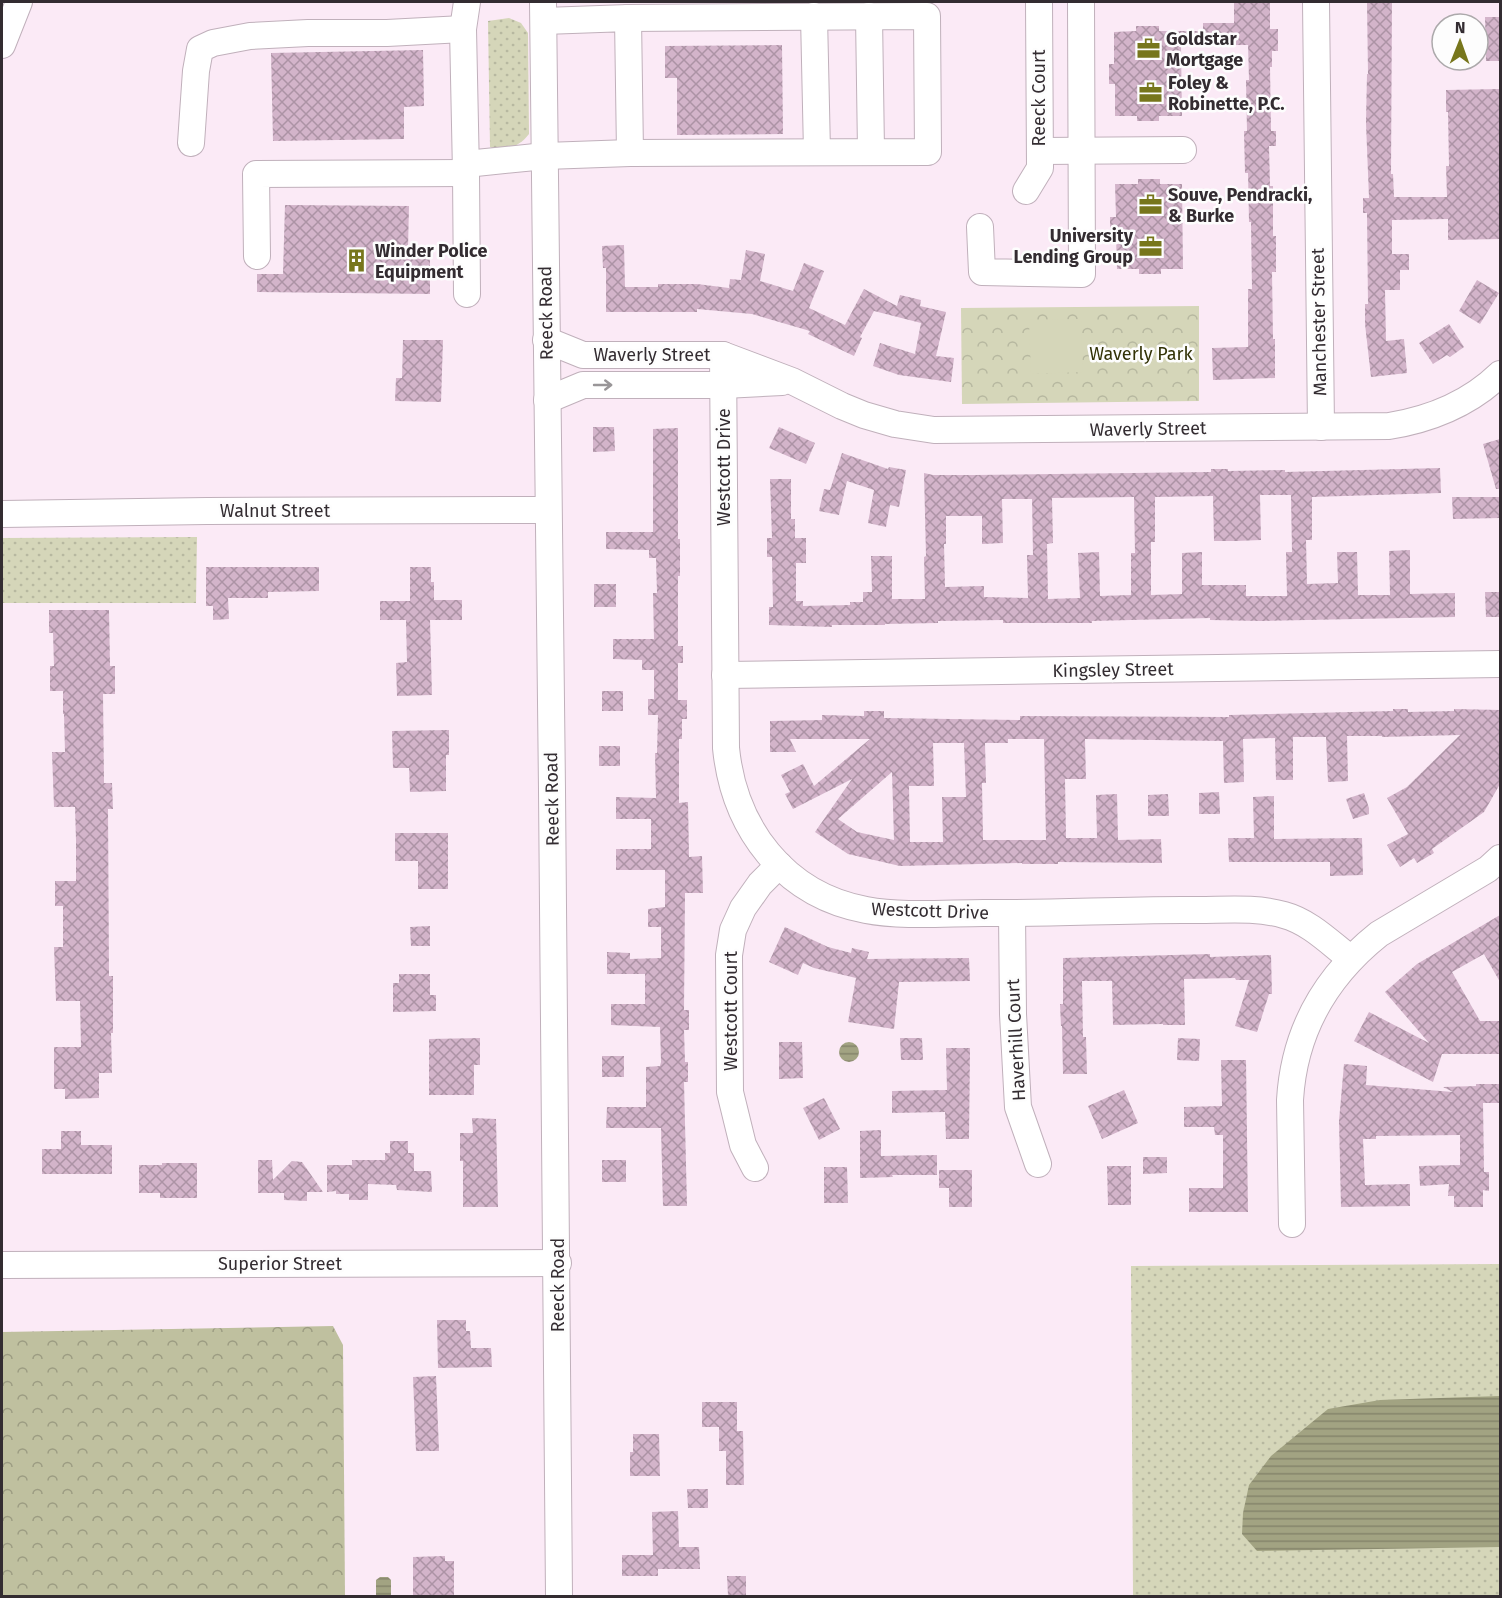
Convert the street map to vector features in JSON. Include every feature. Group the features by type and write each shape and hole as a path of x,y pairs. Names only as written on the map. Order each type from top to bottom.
{"street":[{"path":"2,45 19,2"},
{"path":"466,294 463,29 467,2"},
{"name":"Reeck Court","path":"1026,191 1040,168 1039,2"},
{"path":"980,227 982,272 1082,274 1081,2"},
{"name":"Manchester Street","path":"1316,2 1321,427"},
{"path":"257,256 256,174 466,169 545,156 630,153 928,152 927,16 628,18 543,11"},
{"name":"Reeck Road","path":"543,11 558,1263 559,1596"},
{"path":"814,16 817,152"},
{"path":"869,16 871,151"},
{"path":"628,18 630,153"},
{"path":"191,143 196,71 200,49 213,43 250,36 463,29"},
{"path":"1040,151 1183,150"},
{"name":"Waverly Street","path":"546,340 584,355 723,355 792,381 864,415 895,424 934,430 1389,426 1429,417 1454,407 1472,397 1500,374"},
{"name":"Westcott Drive","path":"723,355 725,675 728,767 738,803 749,826 763,848 779,865 800,883 833,900 865,910 888,913 1266,910 1286,915 1308,926 1351,959"},
{"name":"Waverly Street","path":"547,400 583,385 723,385 792,381"},
{"name":"Walnut Street","path":"2,514 548,510"},
{"name":"Kingsley Street","path":"725,675 1500,664"},
{"path":"1292,1224 1290,1100 1295,1061 1302,1035 1316,1005 1351,959 1379,934 1488,869 1500,858"},
{"name":"Westcott Court","path":"755,1168 743,1144 730,1092 729,955 733,930 743,908 760,884 779,865"},
{"name":"Haverhill Court","path":"1012,913 1017,1107 1038,1164"},
{"name":"Superior Street","path":"2,1265 558,1263"}],"green space":[{"path":"509,18 521,23 528,33 529,134 517,145 507,149 496,149 490,147 488,21"},
{"name":"Waverly Park","path":"1199,306 1199,401 962,404 961,308"},
{"path":"1081,319 1083,372 1031,374 1029,320"},
{"path":"197,537 196,603 2,603 2,538"},
{"path":"1500,1264 1500,1596 1133,1596 1131,1266"},
{"path":"333,1326 343,1345 345,1596 2,1596 2,1332"}],"shaded area":[{"path":"849,1042 856,1045 859,1052 856,1059 849,1062 842,1059 839,1052 842,1045"},
{"path":"1500,1396 1500,1547 1257,1551 1242,1534 1243,1513 1249,1485 1271,1456 1328,1409 1380,1400"},
{"path":"380,1577 388,1577 391,1580 391,1596 376,1596 376,1580"}],"building":[{"path":"1234,2 1270,2 1270,29 1278,29 1278,51 1272,51 1272,67 1270,67 1271,131 1276,131 1276,146 1269,146 1270,186 1273,186 1273,236 1276,236 1276,272 1272,272 1275,378 1213,380 1212,348 1248,347 1248,289 1252,289 1251,222 1249,222 1248,173 1245,173 1244,131 1247,131 1248,45 1181,45 1182,116 1159,116 1159,121 1137,121 1137,116 1115,116 1115,84 1109,84 1109,64 1114,64 1114,32 1136,31 1136,26 1159,26 1159,31 1203,31 1203,23 1234,23"},
{"path":"1367,2 1392,2 1391,174 1393,174 1394,197 1447,197 1446,166 1449,166 1446,90 1500,89 1500,239 1448,240 1448,219 1392,220 1392,254 1409,254 1409,270 1400,270 1400,290 1385,290 1386,341 1404,339 1407,373 1371,377 1365,324 1365,304 1368,304 1367,213 1363,213 1363,198 1369,198 1366,123"},
{"path":"1490,17 1500,17 1500,61 1490,61"},
{"path":"782,45 783,134 677,135 677,78 665,78 665,46"},
{"path":"423,50 424,106 404,107 404,139 273,141 271,53"},
{"path":"1138,179 1160,179 1160,184 1182,184 1183,269 1161,269 1161,274 1139,274 1139,269 1117,269 1116,237 1110,238 1110,217 1116,217 1115,184 1138,184"},
{"name":"Winder Police Equipment","path":"285,205 409,206 408,248 430,248 430,294 257,292 257,274 283,274"},
{"path":"624,245 625,287 697,284 729,288 730,279 741,280 746,250 765,254 760,281 793,291 804,263 824,271 809,308 845,325 864,289 897,306 900,295 921,300 920,306 946,312 936,356 954,358 951,382 899,375 873,366 880,343 915,354 921,323 874,311 860,337 862,338 854,356 808,334 810,331 752,314 697,309 697,312 606,312 606,268 603,268 602,246"},
{"path":"1477,280 1499,293 1480,324 1459,311"},
{"path":"1449,324 1464,347 1450,357 1447,355 1433,364 1419,343"},
{"path":"403,340 443,340 441,402 395,401 396,378 402,378"},
{"path":"593,427 614,427 615,451 593,452"},
{"path":"779,427 815,443 806,464 769,448"},
{"path":"678,428 680,576 678,576 678,646 683,646 683,663 678,663 678,700 687,700 687,719 682,719 682,739 679,739 679,803 688,802 689,857 702,856 703,893 685,893 684,1010 689,1010 689,1030 684,1030 685,1062 688,1062 688,1082 684,1082 687,1206 663,1206 661,1128 606,1128 607,1107 646,1107 646,1067 660,1066 661,1062 660,1027 611,1025 611,1004 645,1004 645,974 607,974 607,952 630,953 630,959 661,958 661,927 648,927 648,909 665,907 665,870 616,870 616,849 651,849 651,819 616,819 616,797 656,798 655,753 657,753 658,715 648,715 648,699 654,699 654,670 642,670 642,660 613,659 613,639 654,639 653,593 657,593 656,558 649,558 649,550 606,549 606,532 653,532 653,429"},
{"path":"1500,439 1500,489 1496,489 1483,444"},
{"path":"842,453 888,469 889,467 906,470 899,507 890,505 886,527 868,523 874,490 847,481 839,515 819,511 824,489 830,490"},
{"path":"1440,468 1441,493 1312,497 1312,540 1306,540 1307,584 1338,583 1337,552 1357,552 1358,595 1390,595 1389,551 1410,550 1410,594 1455,593 1455,617 1261,621 1210,620 1210,618 1092,621 1092,623 1003,623 1003,620 938,621 938,623 885,625 832,625 832,627 769,625 769,607 773,607 772,557 767,557 767,538 772,538 770,479 791,479 791,519 795,519 795,538 806,538 806,563 796,563 796,601 803,601 803,606 850,605 850,602 863,602 863,592 872,592 871,556 892,556 892,599 925,599 924,473 975,475 1211,472 1211,469 1285,470 1285,472","holes":["1260,495 1291,495 1292,552 1286,552 1287,596 1246,596 1246,585 1202,585 1202,552 1182,553 1182,594 1151,595 1151,542 1155,542 1155,497 1213,496 1214,541 1236,541 1261,540","1134,497 1135,553 1131,553 1131,595 1100,596 1099,552 1078,553 1080,598 1048,599 1047,544 1053,543 1052,498","1002,499 1032,499 1033,555 1027,555 1028,598 984,597 984,586 945,587 946,516 982,516 982,544 1003,543"]},
{"path":"1452,497 1500,497 1500,518 1453,519"},
{"path":"206,567 319,567 319,591 268,592 268,598 228,598 229,619 213,620 213,606 206,606"},
{"path":"410,567 431,567 434,600 462,600 462,620 430,620 432,695 397,696 396,663 407,662 406,620 380,620 380,601 410,601"},
{"path":"594,584 616,584 616,607 594,607"},
{"path":"1485,592 1500,592 1500,617 1486,617"},
{"path":"49,610 109,610 110,666 115,666 115,694 103,694 104,783 112,783 113,809 108,809 109,976 113,976 112,1073 99,1073 99,1098 65,1099 65,1089 54,1089 54,1047 81,1047 80,1001 56,1001 54,947 63,947 63,906 55,906 55,881 76,881 76,840 75,807 54,807 52,752 65,752 63,691 50,691 50,666 54,666 53,633 49,633"},
{"path":"602,691 623,691 623,711 602,711"},
{"path":"1393,709 1408,709 1408,712 1454,711 1454,709 1500,710 1500,784 1484,812 1432,849 1434,853 1417,863 1414,858 1400,867 1387,845 1408,834 1387,798 1407,787 1460,735 1347,736 1348,781 1328,782 1326,737 1293,737 1293,780 1276,780 1275,738 1243,739 1244,782 1224,783 1223,741 1085,739 1086,779 1065,779 1066,838 1097,838 1096,795 1117,794 1118,840 1161,839 1162,863 1058,862 1058,864 900,866 848,854 815,832 852,779 793,809 785,794 790,792 781,775 803,764 814,786 870,739 790,739 796,752 770,752 770,721 822,720 822,715 864,716 864,711 884,711 884,718 1020,720 1020,716 1229,717 1229,715 1393,711","holes":["1008,739 1044,739 1046,840 983,840 982,783 986,783 985,743 1008,743","933,743 964,743 966,797 942,797 943,842 910,842 909,786 934,786","892,772 894,840 857,832 838,819"]},
{"path":"449,730 446,791 410,792 409,768 393,768 392,731"},
{"path":"599,746 620,746 620,766 599,766"},
{"path":"1219,792 1220,814 1199,814 1199,793"},
{"path":"1364,793 1369,814 1353,819 1346,799"},
{"path":"1168,794 1169,816 1148,816 1148,795"},
{"path":"1274,796 1274,839 1362,838 1363,875 1330,876 1330,862 1229,862 1228,838 1254,838 1253,797"},
{"path":"395,833 448,833 448,889 418,889 418,861 395,861"},
{"path":"1500,915 1500,982 1484,954 1452,972 1480,1021 1500,1021 1500,1054 1442,1054 1433,1082 1354,1041 1369,1012 1429,1043 1385,992 1417,964"},
{"path":"430,926 430,946 411,946 410,927"},
{"path":"785,927 828,947 851,953 852,948 869,952 867,959 969,958 970,981 899,982 894,1029 848,1022 856,978 814,968 803,963 798,975 769,962"},
{"path":"1210,954 1210,957 1271,955 1272,994 1269,994 1257,1032 1235,1026 1249,980 1184,979 1185,1025 1113,1025 1112,981 1082,981 1083,1037 1086,1037 1087,1074 1063,1074 1060,1004 1063,1004 1063,958"},
{"path":"399,974 430,974 430,995 436,995 436,1011 393,1012 393,983 399,983"},
{"path":"480,1038 480,1065 474,1065 474,1095 429,1095 429,1039"},
{"path":"900,1038 922,1038 923,1060 901,1060"},
{"path":"1178,1038 1200,1039 1199,1061 1177,1060"},
{"path":"779,1042 802,1042 803,1078 779,1079"},
{"path":"946,1048 970,1048 969,1139 946,1139 945,1112 892,1113 892,1091 947,1090"},
{"path":"602,1056 624,1056 624,1077 602,1077"},
{"path":"1221,1060 1246,1060 1248,1212 1189,1212 1189,1188 1223,1188 1223,1135 1215,1135 1214,1127 1184,1127 1184,1107 1222,1106"},
{"path":"1344,1064 1367,1066 1366,1085 1453,1092 1443,1087 1500,1084 1500,1103 1483,1103 1484,1172 1489,1172 1489,1191 1483,1190 1483,1207 1454,1207 1454,1196 1448,1196 1449,1184 1420,1186 1419,1166 1460,1165 1460,1135 1376,1136 1376,1139 1363,1139 1365,1185 1410,1184 1410,1206 1341,1207 1339,1121"},
{"path":"1124,1090 1138,1123 1102,1139 1088,1106"},
{"path":"824,1098 840,1129 819,1140 803,1108"},
{"path":"472,1118 496,1119 498,1207 463,1207 463,1161 460,1161 460,1133 473,1133"},
{"path":"881,1130 881,1156 937,1155 937,1175 860,1178 860,1131"},
{"path":"61,1131 81,1131 81,1145 112,1145 112,1174 42,1174 42,1149 61,1149"},
{"path":"390,1141 408,1141 408,1153 414,1153 414,1171 431,1171 432,1192 397,1190 396,1185 368,1184 368,1200 349,1200 349,1194 336,1194 336,1191 327,1192 327,1165 352,1165 352,1160 385,1160 385,1153 390,1153"},
{"path":"1143,1157 1167,1157 1167,1173 1143,1174"},
{"path":"258,1160 272,1160 273,1180 292,1161 302,1162 323,1192 307,1192 307,1201 284,1200 284,1193 258,1193"},
{"path":"602,1160 626,1160 626,1182 602,1182"},
{"path":"162,1163 197,1163 197,1198 160,1198 160,1193 139,1193 139,1165 162,1165"},
{"path":"1107,1166 1131,1166 1131,1205 1108,1205"},
{"path":"824,1167 847,1167 848,1203 824,1203"},
{"path":"939,1170 972,1170 972,1207 949,1207 949,1188 939,1188"},
{"path":"437,1320 466,1320 466,1331 470,1331 471,1348 491,1348 492,1367 438,1368"},
{"path":"436,1376 439,1451 416,1451 413,1377"},
{"path":"702,1402 737,1402 737,1431 743,1431 744,1485 726,1485 726,1451 719,1451 719,1427 702,1427"},
{"path":"633,1434 659,1434 660,1476 630,1476"},
{"path":"687,1489 708,1489 708,1508 688,1508"},
{"path":"678,1511 679,1547 699,1547 700,1569 658,1569 658,1576 622,1576 622,1555 653,1555 652,1512"},
{"path":"445,1556 445,1561 454,1561 454,1596 413,1596 413,1557"},
{"path":"727,1576 746,1576 746,1595 728,1595"}],"place":[{"name":"Goldstar Mortgage","path":"1148,49"},
{"name":"Foley & Robinette, P.C.","path":"1150,93"},
{"name":"Souve, Pendracki, & Burke","path":"1150,205"},
{"name":"University Lending Group","path":"1151,246"},
{"name":"Winder Police Equipment","path":"357,261"}]}
